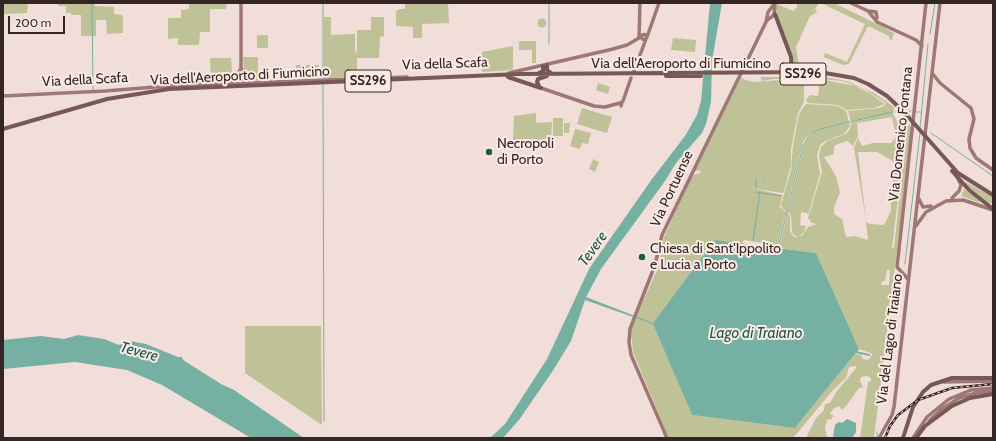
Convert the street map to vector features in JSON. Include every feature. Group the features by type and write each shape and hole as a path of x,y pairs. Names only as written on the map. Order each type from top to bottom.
{"main road":[{"path":"772,14 791,57 791,65 788,73"},
{"path":"545,65 548,72 557,74"},
{"path":"533,74 542,71 545,65"},
{"name":"Via dell'Aeroporto di Fiumicino","path":"3,129 124,95 163,90 241,85 507,76 819,72 841,75 863,82 878,90 903,111 956,176 993,210"},
{"name":"Via dell'Aeroporto di Fiumicino","path":"788,73 826,75 853,80 870,88 894,105 950,167 964,179 993,195"},
{"name":"Via dell'Aeroporto di Fiumicino","path":"484,77 533,74 620,75"},
{"path":"507,76 541,88"},
{"path":"541,88 538,85 538,80 547,76"},
{"path":"903,438 910,412 918,398 931,385 946,379 993,380"},
{"path":"914,438 925,426 956,403 993,393"}],"street":[{"path":"241,3 241,85"},
{"path":"634,71 644,44 640,3"},
{"name":"Via della Scafa","path":"3,96 226,84 241,85 256,83 510,73 621,47 643,37 649,31 659,3"},
{"name":"Via Portuense","path":"667,438 630,352 629,337 633,319 655,265 662,235 766,22 772,14 775,3"},
{"path":"852,3 874,15 879,23 920,42 922,47"},
{"name":"Via Domenico Fontana","path":"903,272 897,267 926,3"},
{"name":"Via del Lago di Traiano","path":"879,438 892,415 894,407 940,3"},
{"path":"912,38 921,38 923,30"},
{"path":"241,67 248,80 256,83"},
{"path":"226,84 236,79 241,67"},
{"path":"932,69 935,79 972,110 974,119 969,141 970,148 976,158 993,170"},
{"path":"541,88 601,107 621,102 631,78"},
{"path":"923,207 930,207 957,194 960,188 960,183 956,176"},
{"path":"918,192 919,201 923,207 924,213"},
{"path":"913,237 917,223 924,213 940,203 955,200 968,201 993,210"},
{"path":"908,280 903,272 910,267"},
{"path":"914,438 923,422 938,407 958,394 993,388"},
{"path":"925,426 939,412 951,403 965,396 982,390 993,393"}],"green space":[{"path":"3,3 28,3 27,13 3,14"},
{"path":"58,3 95,3 95,6 114,7 114,14 122,15 123,17 123,33 107,34 106,20 96,20 96,36 81,36 81,15 71,15 71,13 66,13 66,6 58,6"},
{"path":"189,3 227,3 226,9 210,9 210,32 200,32 199,45 178,45 178,38 168,39 168,18 181,18 181,10 189,9"},
{"path":"405,3 448,3 449,23 422,24 422,38 413,38 413,27 396,26 396,11 405,9"},
{"path":"797,3 819,3 815,9 817,12 810,16 796,47 799,65 794,65 777,17 776,7 777,4 793,11 797,7"},
{"path":"821,3 834,3 883,27 894,33 892,40 890,40 889,36 868,26 849,64 843,65 824,57 825,53 847,62 865,24"},
{"path":"324,17 331,17 331,35 355,34 355,52 357,53 357,30 371,30 371,17 384,17 384,36 380,37 379,58 357,58 357,76 324,79"},
{"path":"542,18 547,23 542,28 537,23"},
{"path":"257,35 268,35 268,48 257,48"},
{"path":"673,38 696,40 695,52 671,50"},
{"path":"519,41 536,41 536,63 532,63 532,50 519,50"},
{"path":"513,46 513,70 482,72 482,52"},
{"path":"243,57 258,57 258,81 248,78 244,69"},
{"path":"210,58 231,58 231,70 236,75 228,82 211,83"},
{"path":"296,65 319,65 318,78 296,79"},
{"path":"741,77 745,80 755,82 780,80 804,81 804,102 798,113 791,149 791,165 784,192 782,193 751,188 782,195 780,207 790,216 790,231 794,237 802,236 808,227 817,224 812,223 808,218 822,172 819,155 821,147 827,141 846,134 850,129 851,123 881,115 851,122 848,111 879,108 884,106 886,103 864,89 842,81 814,78 774,79 761,81 761,77 822,77 849,82 874,93 894,107 893,114 899,128 903,125 904,127 901,134 904,145 892,249 894,248 907,126 909,125 912,127 874,438 860,438 868,382 871,381 871,378 867,376 861,377 860,381 863,387 859,388 842,410 839,406 833,409 830,414 833,415 832,419 827,420 825,427 827,438 806,438 816,418 824,410 825,404 830,403 837,391 857,367 855,366 849,367 846,378 834,389 793,438 669,438 633,352 631,334 633,324 658,268 664,237 692,175 701,173 700,170 694,172","holes":["892,117 896,137 891,143 873,143 862,146 858,138 854,148 866,220 858,152 877,152 895,164 901,161 893,171 893,191 889,196 891,211 884,225 870,224 866,222 868,240 855,236 846,237 842,219 834,214 834,207 840,192 836,176 824,157 834,154 834,146 838,144 847,141 853,146 858,136 857,123","785,215 787,216 779,248 816,253 859,349 873,354 868,360 863,359 861,355 855,354 795,428 692,415 653,323 715,240 741,244 744,240 769,244 772,247 777,248","887,270 890,270 889,285 881,285 882,281 885,281"]},
{"path":"820,79 855,86 869,93 885,104 874,108 847,110 838,105 808,103 806,100 810,95 818,96"},
{"path":"598,83 610,87 608,94 596,90"},
{"path":"806,104 838,106 846,111 849,122 823,129 849,123 850,126 844,134 825,141 820,145 817,155 820,174 808,215 807,213 801,212 800,225 806,226 804,232 800,236 796,236 792,233 791,215 783,209 781,204 791,171 793,146 799,114","holes":["819,129 811,134 804,145 788,211 786,211 803,142 810,133"]},
{"path":"582,108 612,117 607,133 577,124"},
{"path":"536,113 536,123 552,122 551,139 529,141 513,140 514,116"},
{"path":"553,118 563,118 563,136 553,136"},
{"path":"564,123 570,123 569,133 564,133"},
{"path":"575,129 591,133 588,144 582,143 580,149 570,146"},
{"path":"593,159 599,162 595,172 589,169"},
{"path":"966,182 993,197 992,203 988,203 965,184"},
{"path":"964,189 979,200 980,203 961,196"},
{"path":"245,326 321,326 322,425 245,373"}],"water":[{"name":"Lago di Traiano","path":"710,3 722,3 712,61 711,102 706,124 702,133 676,163 665,181 601,269 586,297 653,323 715,240 816,253 859,349 795,428 692,415 653,324 585,300 571,341 519,420 503,438 490,438 505,424 547,359 589,269 652,179 685,136 697,115 701,101"},
{"name":"Tevere","path":"78,335 104,339 119,345 130,341 146,344 178,357 182,357 183,360 221,384 234,390 304,438 251,438 162,385 127,370 75,362 3,369 3,340 41,336 64,339"},
{"path":"847,419 856,423 856,432 852,438 835,438 833,436 835,425 839,422 842,423"}],"waterway":[{"path":"92,3 93,90"},
{"path":"323,3 323,78"},
{"path":"549,3 549,44"},
{"path":"930,34 935,3"},
{"path":"920,128 928,44"},
{"path":"323,85 324,421"},
{"path":"895,112 900,111"},
{"path":"905,111 911,111"},
{"path":"821,129 892,112"},
{"path":"916,112 921,112"},
{"path":"778,248 803,146 810,134 820,129"},
{"path":"905,264 920,133"},
{"path":"931,133 993,176"},
{"path":"756,179 756,188"},
{"path":"756,192 782,196"},
{"path":"753,240 760,192"},
{"path":"856,352 869,355"},
{"path":"877,432 877,438"}],"railway":[{"path":"885,438 890,426 898,415 918,400 952,388 993,384"}],"place":[{"name":"Necropoli di Porto","path":"489,152"},
{"name":"Chiesa di Sant'Ippolito e Lucia a Porto","path":"642,257"}]}
